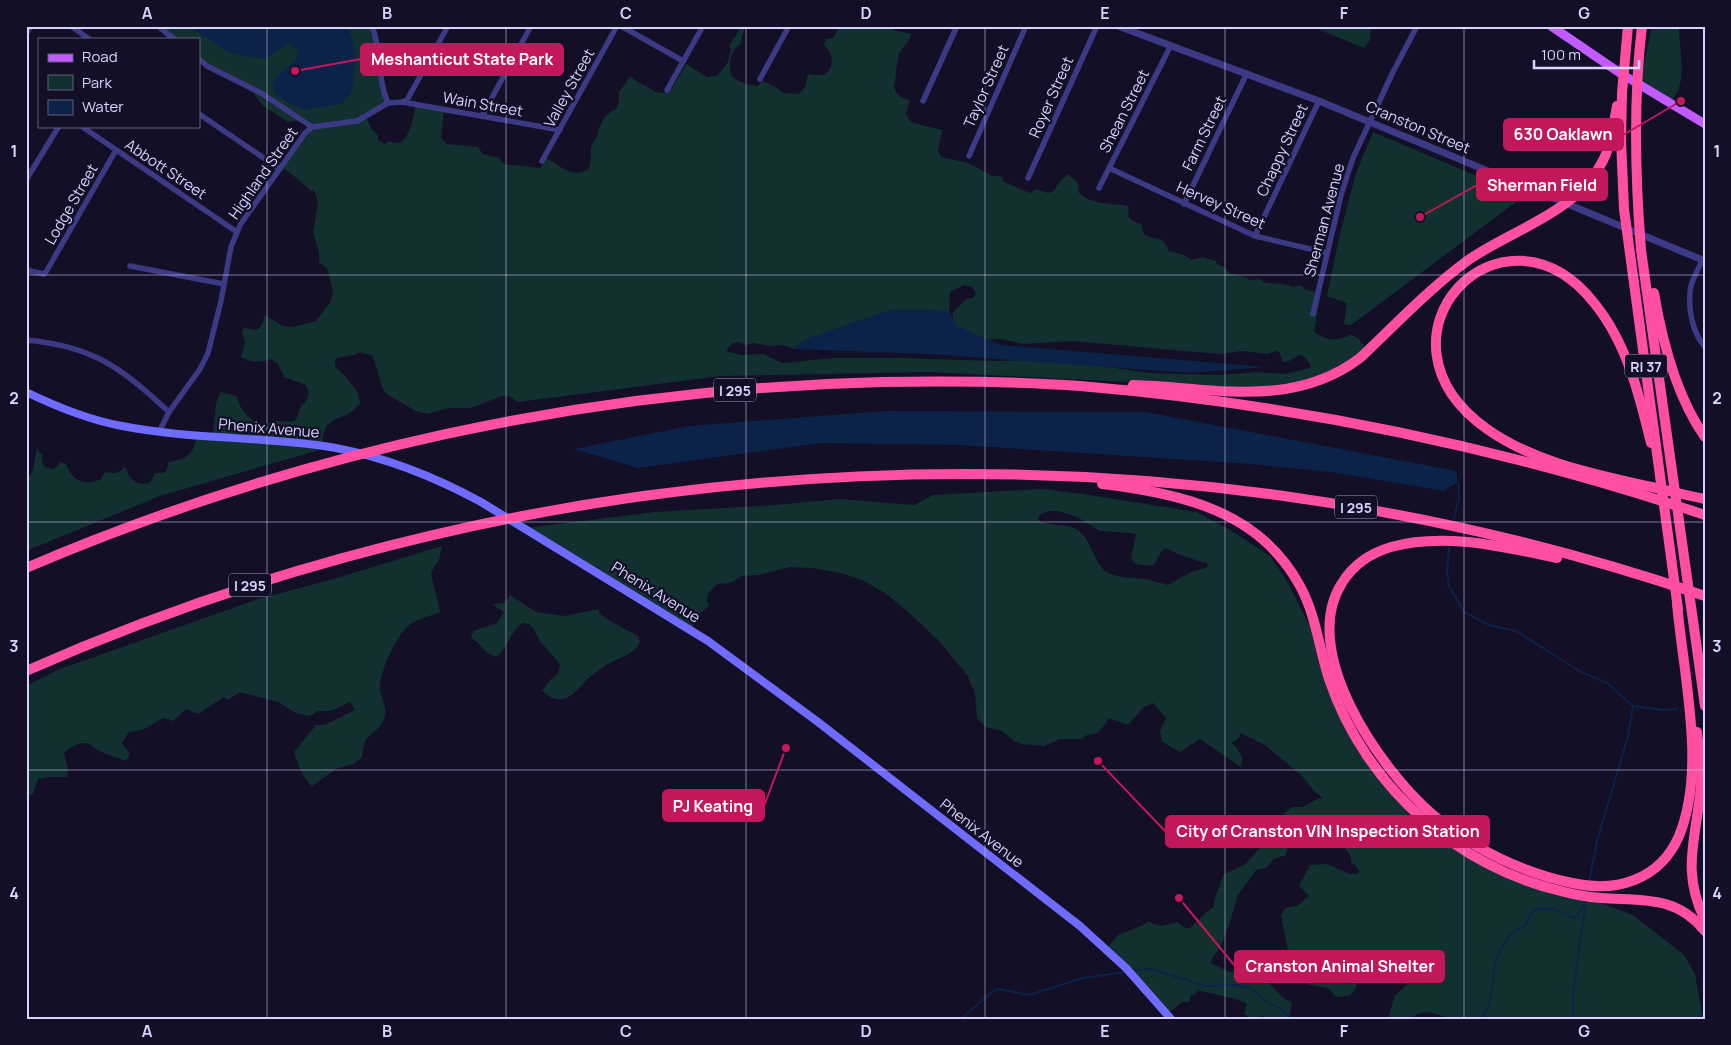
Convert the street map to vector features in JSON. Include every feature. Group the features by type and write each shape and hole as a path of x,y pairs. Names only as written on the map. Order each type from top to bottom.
{"highway":[{"path":"1642,26 1635,131 1636,186 1645,251 1659,320 1671,362 1688,409 1705,437"},
{"path":"1082,386 1135,385 1184,389 1285,390 1318,382 1345,369 1360,358 1446,277 1469,260 1563,206 1577,194 1595,173 1607,153 1628,30"},
{"name":"RI 37","path":"1628,30 1622,94 1623,188 1629,246 1677,603 1701,763 1701,786 1691,864 1693,888 1705,920"},
{"name":"RI 37","path":"1645,251 1705,706"},
{"path":"1661,485 1639,396 1626,357 1607,320 1583,290 1570,278 1555,269 1540,263 1524,261 1491,266 1475,273 1459,286 1447,303 1438,322 1435,341 1437,361 1443,379 1452,396 1476,420 1509,442 1545,458 1603,476 1705,499"},
{"name":"I 295","path":"26,568 148,520 270,479 410,441 536,416 672,396 806,385 953,382 1082,386 1235,403 1364,424 1471,447 1637,492 1705,515"},
{"name":"I 295","path":"26,671 118,632 261,581 391,544 506,518 657,494 783,480 910,474 1037,475 1121,479 1214,487 1364,509 1462,528 1525,543 1705,596"},
{"path":"1037,475 1136,488 1166,494 1220,512 1251,529 1280,556 1300,586 1310,607 1330,680 1342,711 1367,756 1399,796 1436,830 1481,860 1530,882 1664,903 1687,914 1705,932"},
{"path":"1637,492 1705,511"},
{"path":"1578,890 1534,873 1486,851 1443,823 1400,782 1364,732 1341,681 1329,638 1332,605 1344,579 1366,558 1391,547 1421,542 1458,542 1517,550 1667,584"},
{"path":"1602,892 1629,882 1650,871 1669,853 1683,824 1690,782 1691,730 1677,603"},
{"path":"1691,607 1705,666"}],"main road":[{"path":"1551,26 1620,73 1705,124"},
{"name":"Phenix Avenue","path":"26,392 92,419 122,426 159,432 296,443 335,448 380,458 442,482 481,502 708,641 818,722 1080,926 1126,968 1171,1019"}],"street":[{"path":"26,34 31,26"},
{"path":"71,26 88,38"},
{"path":"158,26 173,38"},
{"path":"372,26 376,37 382,88 388,103"},
{"path":"402,102 407,100 448,26"},
{"path":"482,116 531,26"},
{"path":"619,26 683,61"},
{"name":"Valley Street","path":"542,161 619,26"},
{"path":"667,90 703,26"},
{"path":"760,79 789,26"},
{"path":"924,100 957,26"},
{"name":"Taylor Street","path":"969,156 1026,26"},
{"name":"Royer Street","path":"1028,178 1097,26"},
{"name":"Cranston Street","path":"1118,26 1247,73 1370,121 1704,261"},
{"name":"Sherman Avenue","path":"1314,314 1327,253 1348,173 1392,74 1417,26"},
{"name":"Shean Street","path":"1099,188 1171,46"},
{"path":"200,60 207,66 261,93 312,127"},
{"name":"Farm Street","path":"1184,204 1247,73"},
{"name":"Chappy Street","path":"1255,236 1319,101"},
{"name":"Highland Street","path":"159,432 169,412 205,361 214,335 231,247 237,232 247,213 305,133 312,127 357,121 388,103 402,102"},
{"name":"Wain Street","path":"402,102 560,130"},
{"path":"200,115 280,169"},
{"path":"26,180 58,128"},
{"name":"Abbott Street","path":"84,128 237,232"},
{"name":"Lodge Street","path":"26,270 44,274 47,270 116,150"},
{"name":"Hervey Street","path":"1109,168 1255,236 1327,253"},
{"path":"1704,261 1691,285 1690,304 1697,336 1705,347"},
{"path":"130,266 224,284"},
{"path":"26,340 69,347 98,357 131,378 169,412"}],"green space":[{"path":"157,26 371,26 387,102 367,118 371,128 378,135 378,140 385,144 389,141 394,143 401,142 408,134 416,105 444,110 441,138 447,144 478,147 483,154 499,158 504,164 540,168 548,159 576,173 588,170 591,147 601,123 608,114 616,109 619,102 619,92 630,77 656,92 665,93 672,88 686,64 707,77 717,76 728,62 731,49 729,46 740,26 745,26 740,45 734,50 730,60 730,70 733,77 754,86 763,81 783,93 799,94 805,87 808,74 823,75 831,68 831,55 824,45 826,39 833,38 840,26 893,26 893,30 911,34 899,55 894,88 900,96 910,100 906,113 909,120 942,130 938,151 941,157 968,163 992,176 1001,176 1004,182 1030,193 1037,189 1048,193 1054,191 1067,174 1078,182 1079,193 1084,197 1102,203 1128,206 1129,218 1142,224 1145,235 1162,240 1169,251 1184,255 1192,260 1203,257 1216,261 1217,264 1224,267 1229,273 1250,280 1259,279 1266,283 1284,284 1293,287 1301,285 1306,290 1321,293 1314,332 1331,339 1343,338 1350,334 1359,339 1367,350 1301,387 1178,388 1129,382 927,372 721,376 518,402 509,396 502,396 471,408 448,408 427,414 416,411 386,394 382,387 373,356 360,352 335,360 335,366 354,388 360,403 354,410 327,426 322,445 326,448 160,496 26,551 26,482 33,470 37,447 38,451 42,454 42,461 45,467 52,469 57,467 60,462 66,464 75,479 80,481 95,481 101,479 105,472 118,472 124,467 133,480 144,484 151,481 155,473 166,471 169,462 186,457 194,447 197,435 213,434 216,403 221,392 237,396 238,402 246,415 265,425 275,421 291,422 295,420 301,405 305,403 309,393 306,385 284,377 278,364 271,359 256,362 241,357 245,342 242,333 244,327 258,329 265,315 283,326 293,327 316,321 331,301 333,291 327,268 319,263 319,252 313,232 318,202 314,190 311,191 281,167 310,128 302,120 288,122 262,105 253,92 200,60 200,38 172,38","holes":["964,285 972,287 976,294 973,298 966,299 953,312 953,321 964,341 1001,339 1023,344 1072,341 1219,354 1242,351 1268,354 1276,351 1279,352 1283,362 1299,355 1304,356 1311,366 1310,368 1285,374 1256,372 1219,375 1149,373 1054,359 997,361 832,358 782,363 763,354 741,355 726,351 732,344 738,342 745,345 754,343 770,346 784,345 793,349 803,341 891,310 949,311 950,292"]},
{"path":"1321,26 1371,26 1370,40 1364,48 1320,30"},
{"path":"1652,26 1679,27 1682,74 1679,88 1671,103 1640,83"},
{"path":"1373,132 1524,196 1351,325 1344,324 1347,303 1327,296 1339,238 1356,173"},
{"path":"1043,489 1196,512 1232,531 1270,556 1288,583 1307,621 1316,631 1348,719 1399,796 1478,858 1633,915 1684,955 1695,974 1703,1019 1450,1019 1425,1012 1411,1019 1388,1019 1395,995 1407,985 1400,976 1397,979 1385,978 1373,973 1363,981 1358,980 1355,990 1349,996 1336,997 1328,988 1309,985 1310,950 1294,954 1288,951 1281,915 1285,908 1297,906 1309,896 1299,886 1310,865 1327,864 1350,874 1358,874 1359,871 1351,863 1351,856 1347,850 1341,845 1301,832 1292,837 1285,856 1275,859 1268,867 1256,870 1238,895 1220,948 1211,963 1229,972 1244,969 1253,977 1264,977 1282,997 1292,1003 1289,1019 1266,1019 1264,1016 1253,1019 1244,1014 1247,1004 1236,999 1197,990 1196,994 1191,995 1189,1002 1182,1002 1168,1013 1106,949 1118,935 1149,921 1162,926 1177,922 1185,928 1190,928 1214,907 1214,901 1224,874 1244,865 1264,844 1285,813 1292,807 1303,807 1318,799 1323,799 1302,776 1265,745 1241,733 1238,739 1231,743 1237,748 1242,757 1241,767 1200,739 1180,752 1162,742 1160,731 1166,718 1153,703 1144,707 1128,725 1109,718 1097,733 1087,735 1081,739 1060,739 1044,746 1022,744 1014,741 1002,731 986,727 977,718 975,693 967,675 939,641 885,593 862,580 841,573 812,568 789,567 759,575 742,576 730,583 717,584 712,589 707,596 709,606 699,614 691,630 526,528 655,512 839,499 914,505 933,495","holes":["1049,511 1058,511 1077,517 1100,531 1132,533 1136,535 1131,558 1135,564 1152,566 1166,548 1180,555 1208,564 1206,568 1191,572 1168,585 1146,579 1113,575 1100,566 1086,539 1075,528 1048,524 1038,520 1039,515"]},
{"path":"442,546 439,560 431,572 440,612 408,626 395,645 383,670 380,685 385,715 381,725 367,739 362,757 355,763 336,769 312,786 303,774 294,752 316,725 325,725 355,710 350,702 331,711 318,711 310,716 296,713 278,702 240,692 228,700 224,697 198,714 186,709 173,721 164,718 142,730 129,732 122,743 130,754 126,761 99,751 88,744 83,743 74,746 64,753 68,769 67,777 38,779 33,794 26,796 26,686 60,669 258,599 330,580"},
{"path":"510,595 536,612 564,616 599,609 599,613 610,621 638,636 640,642 633,651 596,672 567,698 554,699 542,691 550,680 558,674 560,664 540,641 529,624 523,623 515,630 504,649 496,657 471,638 473,631 497,623 504,612 492,604 504,603"}],"water":[{"path":"188,26 344,26 349,30 356,52 353,86 349,97 341,104 303,110 277,96 274,91 273,80 295,60 299,50 289,43 265,59 230,53"},
{"path":"891,310 949,311 957,326 1001,345 1266,367 1190,373 928,354 793,349 806,339"},
{"path":"884,411 1146,412 1456,471 1458,482 1444,491 1330,472 1251,464 959,445 821,443 638,468 574,449 689,426"}],"waterway":[{"path":"1454,519 1459,497 1458,482"},
{"path":"1449,548 1447,572 1449,586 1464,612 1489,625 1516,631 1581,672 1607,683 1633,706 1663,710 1677,709"},
{"path":"1589,883 1597,841 1628,736 1633,706"},
{"path":"1573,1019 1573,994 1586,900"},
{"path":"1479,1019 1488,1008 1495,964 1500,951 1512,934 1526,924 1532,911 1553,910 1573,918 1577,916 1584,904"},
{"path":"1132,970 1152,969 1205,986 1236,985 1252,989 1264,1000 1282,1010 1292,1019"},
{"path":"961,1019 992,992 999,989 1029,995 1083,978 1125,972"}],"place":[{"name":"Meshanticut State Park","path":"295,71"},
{"name":"630 Oaklawn","path":"1681,101"},
{"name":"Sherman Field","path":"1420,217"},
{"name":"PJ Keating","path":"786,748"},
{"name":"City of Cranston VIN Inspection Station","path":"1098,761"},
{"name":"Cranston Animal Shelter","path":"1179,898"}]}
